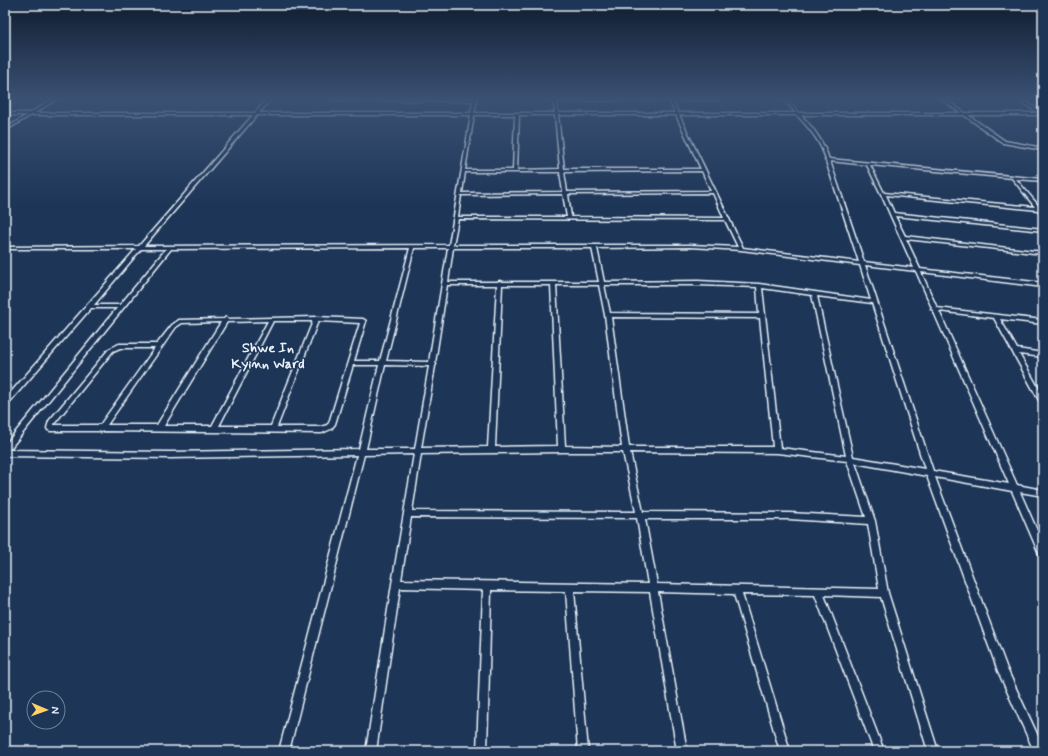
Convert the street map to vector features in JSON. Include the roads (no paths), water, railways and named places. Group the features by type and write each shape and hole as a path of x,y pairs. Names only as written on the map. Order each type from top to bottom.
{"street":[{"path":"5,403 239,134"},
{"path":"371,751 396,584 470,134"},
{"path":"515,170 516,134"},
{"path":"559,134 565,194 570,218"},
{"path":"686,134 741,250"},
{"path":"815,134 824,148 930,473 1003,671 1039,751"},
{"path":"993,134 1004,142 1043,149"},
{"path":"827,160 1043,180"},
{"path":"868,164 894,214 916,270 1043,553"},
{"path":"465,170 703,170"},
{"path":"1013,177 1043,214"},
{"path":"460,194 713,192"},
{"path":"883,194 1039,209"},
{"path":"894,214 1043,230"},
{"path":"456,218 726,219"},
{"path":"903,237 1043,253"},
{"path":"594,246 608,315 626,450 640,514 682,751"},
{"path":"5,248 452,248 690,246 862,263 1043,285"},
{"path":"5,451 169,248"},
{"path":"284,751 362,450 382,364 412,248"},
{"path":"446,284 500,282 698,282 759,286 875,302"},
{"path":"491,450 500,282"},
{"path":"553,283 562,449"},
{"path":"759,286 777,450"},
{"path":"814,293 850,460 871,521 884,593 933,751"},
{"path":"90,306 122,307"},
{"path":"934,309 1043,322"},
{"path":"608,315 762,316"},
{"path":"996,317 1040,393 1043,402"},
{"path":"159,428 226,319"},
{"path":"102,429 174,326 181,321 226,319 316,319 363,321 332,424 322,430 159,428 102,429 54,429 49,426 111,350 119,346 160,346"},
{"path":"214,429 272,319"},
{"path":"273,429 316,319"},
{"path":"1015,351 1043,355"},
{"path":"351,364 433,364"},
{"path":"5,451 170,454 362,450 777,450 850,460 1043,493"},
{"path":"408,514 640,514 789,516 871,521"},
{"path":"396,584 570,588 652,587 884,593"},
{"path":"482,751 487,586"},
{"path":"570,588 584,751"},
{"path":"737,590 785,751"},
{"path":"818,591 879,751"}],"district":[{"name":"Shwe In Kyinn Ward","path":"268,356"}]}
